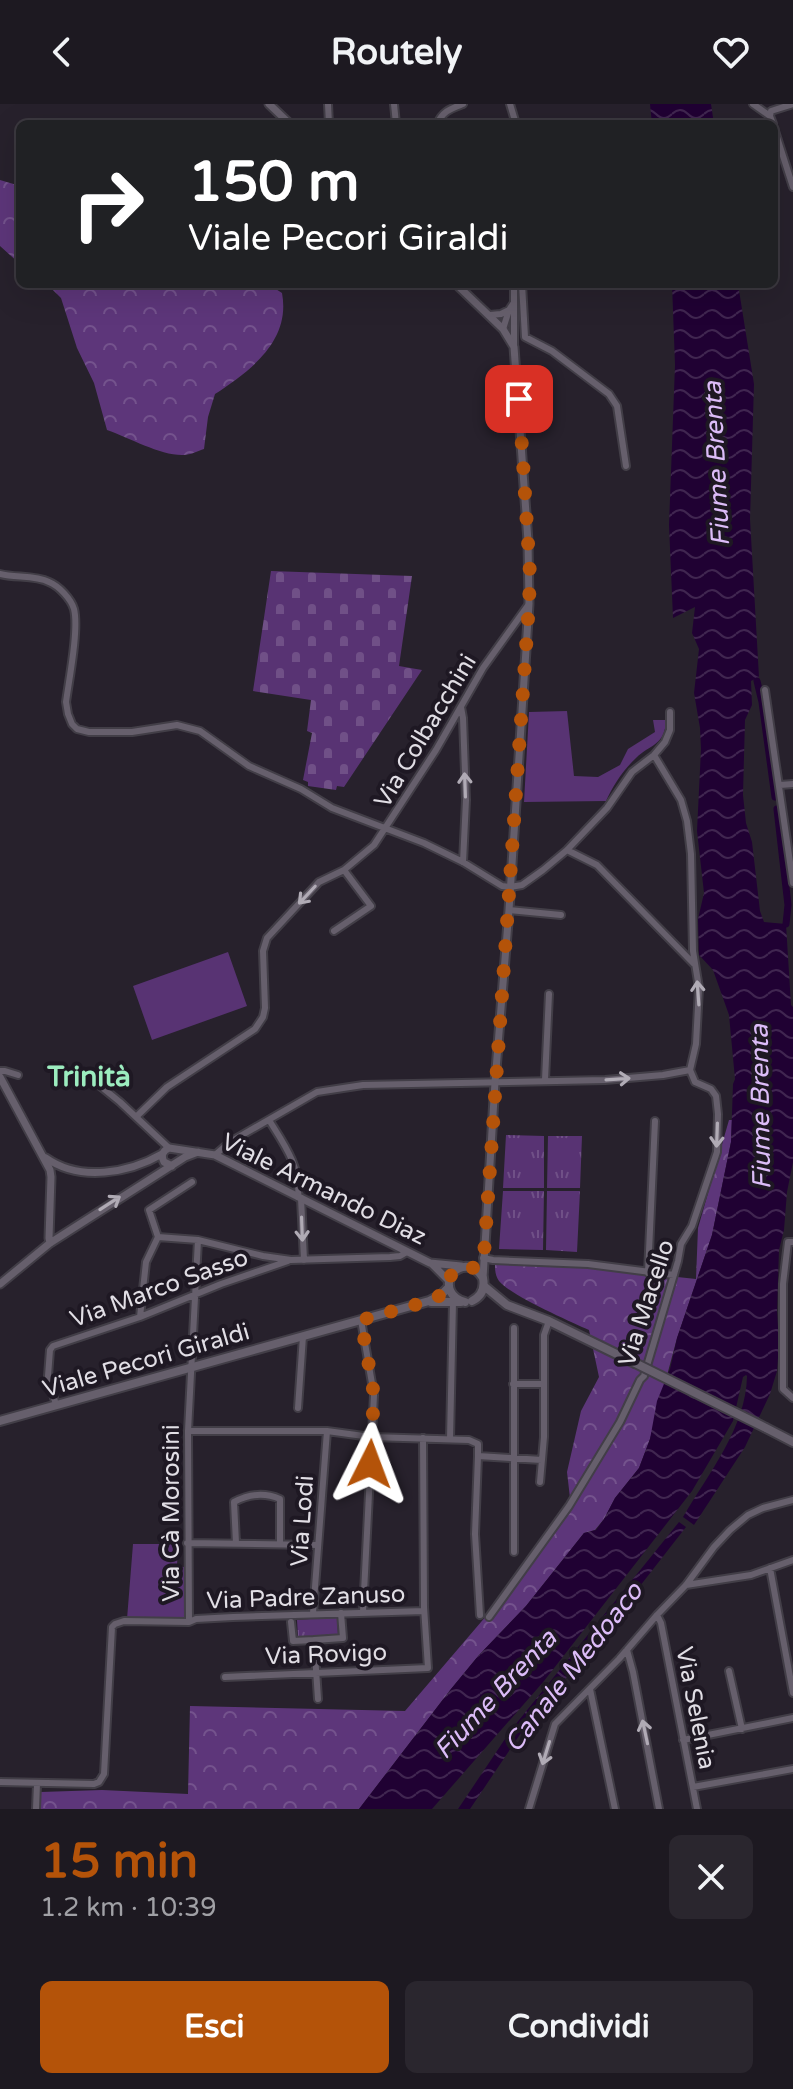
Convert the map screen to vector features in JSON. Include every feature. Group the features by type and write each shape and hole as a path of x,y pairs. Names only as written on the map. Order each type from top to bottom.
{"main road":[{"name":"Viale Armando Diaz","path":"464,1266 474,1268"},
{"path":"448,1284 455,1270 464,1266"},
{"path":"474,1268 495,1297 793,1442"},
{"path":"468,1302 480,1295 484,1282"},
{"name":"Viale Armando Diaz","path":"448,1284 454,1298 468,1302"},
{"name":"Viale Pecori Giraldi","path":"0,1421 429,1301 441,1295 448,1284"},
{"name":"Viale Pecori Giraldi","path":"429,1301 468,1302"},
{"path":"468,1302 506,1303"}],"street":[{"path":"269,104 286,120"},
{"path":"440,120 447,110 463,104"},
{"path":"753,104 769,120"},
{"path":"772,120 771,111 793,104"},
{"path":"778,141 793,187"},
{"path":"460,288 505,331 514,347"},
{"path":"505,331 513,288"},
{"path":"522,288 525,337 552,351 609,394 617,406 626,466"},
{"path":"490,315 501,314 511,307"},
{"path":"484,1282 483,1258 529,604 528,541 511,307"},
{"path":"505,331 514,328"},
{"path":"0,574 49,582 72,604 75,631 66,702 72,724 77,729 132,732 177,725 200,731 249,766 301,789 332,808 387,827 463,862 502,886 522,885 567,850 607,808 632,772 665,742 670,730 670,712"},
{"name":"Via Colbacchini","path":"136,1117 167,1087 255,1029 265,1008 263,951 267,938 319,882 344,870 374,845 436,750 483,668 529,604"},
{"path":"765,690 793,883"},
{"path":"461,707 466,800 463,862"},
{"path":"215,1155 230,1142 317,1092 332,1089 363,1085 605,1080 690,1070 699,1007 694,964 691,854 681,800 654,755"},
{"path":"780,785 793,784"},
{"path":"567,850 597,865 694,964"},
{"path":"334,931 371,906 344,870"},
{"path":"509,910 561,915"},
{"path":"545,1080 549,994"},
{"name":"Via Macello","path":"489,1617 569,1506 644,1376 681,1244 692,1226 717,1152 718,1114 714,1092 695,1082 690,1070"},
{"path":"18,1075 0,1074 44,1157 51,1177 50,1243"},
{"path":"99,1085 136,1117 167,1150 180,1155 176,1163 164,1162 167,1150"},
{"path":"269,1120 293,1160 297,1173 304,1260"},
{"path":"648,1273 655,1121"},
{"path":"51,1177 56,1169 119,1170 167,1150"},
{"name":"Viale Armando Diaz","path":"167,1150 215,1155 430,1263 464,1266"},
{"name":"Viale Armando Diaz","path":"0,1284 50,1243 176,1163 200,1152"},
{"path":"44,1157 67,1169"},
{"path":"140,1317 146,1262 158,1237 149,1210 192,1182"},
{"path":"158,1237 198,1240 291,1260 390,1257 407,1252"},
{"name":"Via Cà Morosini","path":"37,1784 94,1784 104,1774 112,1627 124,1621 189,1622 188,1431 198,1240"},
{"path":"790,1242 783,1284 783,1389 792,1397"},
{"path":"474,1268 483,1258"},
{"path":"483,1258 588,1264 674,1275"},
{"name":"Via Marco Sasso","path":"56,1405 48,1376 53,1346 291,1260"},
{"name":"Viale Armando Diaz","path":"430,1263 448,1284"},
{"path":"450,1439 453,1302"},
{"path":"361,1320 374,1395 363,1612"},
{"path":"540,1482 544,1437 544,1335 549,1321"},
{"path":"514,1328 514,1552"},
{"path":"298,1408 303,1336"},
{"path":"513,1384 544,1384"},
{"path":"188,1431 327,1431 371,1437 469,1440 478,1444 482,1456 475,1534 480,1615"},
{"name":"Via Lodi","path":"313,1613 327,1431"},
{"path":"423,1438 424,1611"},
{"path":"482,1456 542,1460"},
{"path":"236,1543 234,1502 245,1495 267,1494 280,1499 280,1544"},
{"path":"529,1809 555,1724 686,1585 730,1530 748,1515 793,1500"},
{"path":"187,1543 317,1545"},
{"path":"686,1585 743,1577 793,1560"},
{"path":"770,1568 793,1693"},
{"name":"Via Padre Zanuso","path":"189,1622 196,1619 313,1613 424,1611"},
{"name":"Via Rovigo","path":"225,1677 428,1668 424,1611"},
{"path":"291,1622 293,1641 343,1638 341,1613"},
{"name":"Via Selenia","path":"657,1615 697,1809"},
{"path":"314,1640 318,1699"},
{"path":"627,1650 659,1809"},
{"path":"729,1671 742,1729"},
{"path":"590,1689 615,1809"},
{"path":"683,1740 793,1718"},
{"path":"693,1787 793,1769"},
{"path":"0,1782 37,1784 36,1809"}],"green space":[{"path":"0,180 16,185 16,260 0,246"},
{"path":"51,288 274,288 282,293 283,310 280,326 265,353 242,375 215,394 204,449 175,455 107,430 94,383 77,348 61,298"},
{"path":"271,571 412,576 399,666 422,670 344,787 337,786 336,790 308,786 308,782 303,780 312,733 307,731 311,700 253,691"},
{"path":"567,711 574,776 598,777 620,765 628,749 655,732 653,720 666,720 665,729 660,740 627,768 606,801 524,802 529,712"},
{"path":"228,952 247,1006 152,1040 133,986"},
{"path":"729,1120 732,1120 731,1142 712,1235 677,1338 650,1439 639,1468 595,1530 584,1533 526,1606 479,1655 359,1809 41,1809 41,1792 102,1790 188,1794 190,1706 405,1711 487,1615 570,1498 567,1472 581,1411 599,1377 589,1330 505,1287 497,1277 495,1263 575,1266 696,1279 698,1228"},
{"path":"506,1135 544,1136 544,1188 503,1188"},
{"path":"548,1136 582,1136 580,1188 547,1188"},
{"path":"503,1191 544,1191 543,1250 499,1249"},
{"path":"547,1191 580,1191 577,1252 546,1250"},
{"path":"133,1544 178,1544 177,1566 184,1567 184,1619 127,1619"},
{"path":"337,1617 338,1634 298,1637 297,1620"}],"water":[{"path":"650,104 711,104 713,120 652,120"},
{"name":"Fiume Brenta","path":"672,288 739,288 754,384 750,519 759,677 751,681 752,705 745,720 743,795 760,911 764,922 786,924 793,1007 793,1162 779,1250 777,1371 770,1394 745,1447 694,1525 683,1517 733,1432 745,1395 746,1375 733,1421 692,1491 544,1681 432,1809 359,1809 479,1655 526,1606 584,1533 596,1530 615,1498 639,1468 650,1439 657,1401 712,1235 731,1142 735,1079 729,1015 713,970 699,955 698,919 704,893 697,831 700,728 694,693 699,649 692,633 695,607 673,618 669,525 675,365"},
{"name":"Canale Medoaco","path":"679,1522 686,1527 523,1730 470,1809 458,1809 511,1730"}],"waterway":[{"path":"757,681 775,797"},
{"path":"777,809 788,905 786,924"}],"district":[{"name":"Trinità","path":"89,1076"}],"route":[{"path":"370,1464 374,1395 361,1320 434,1299 448,1288 448,1280 455,1270 464,1266 474,1268 484,1255 529,604 530,574 519,399"}]}
